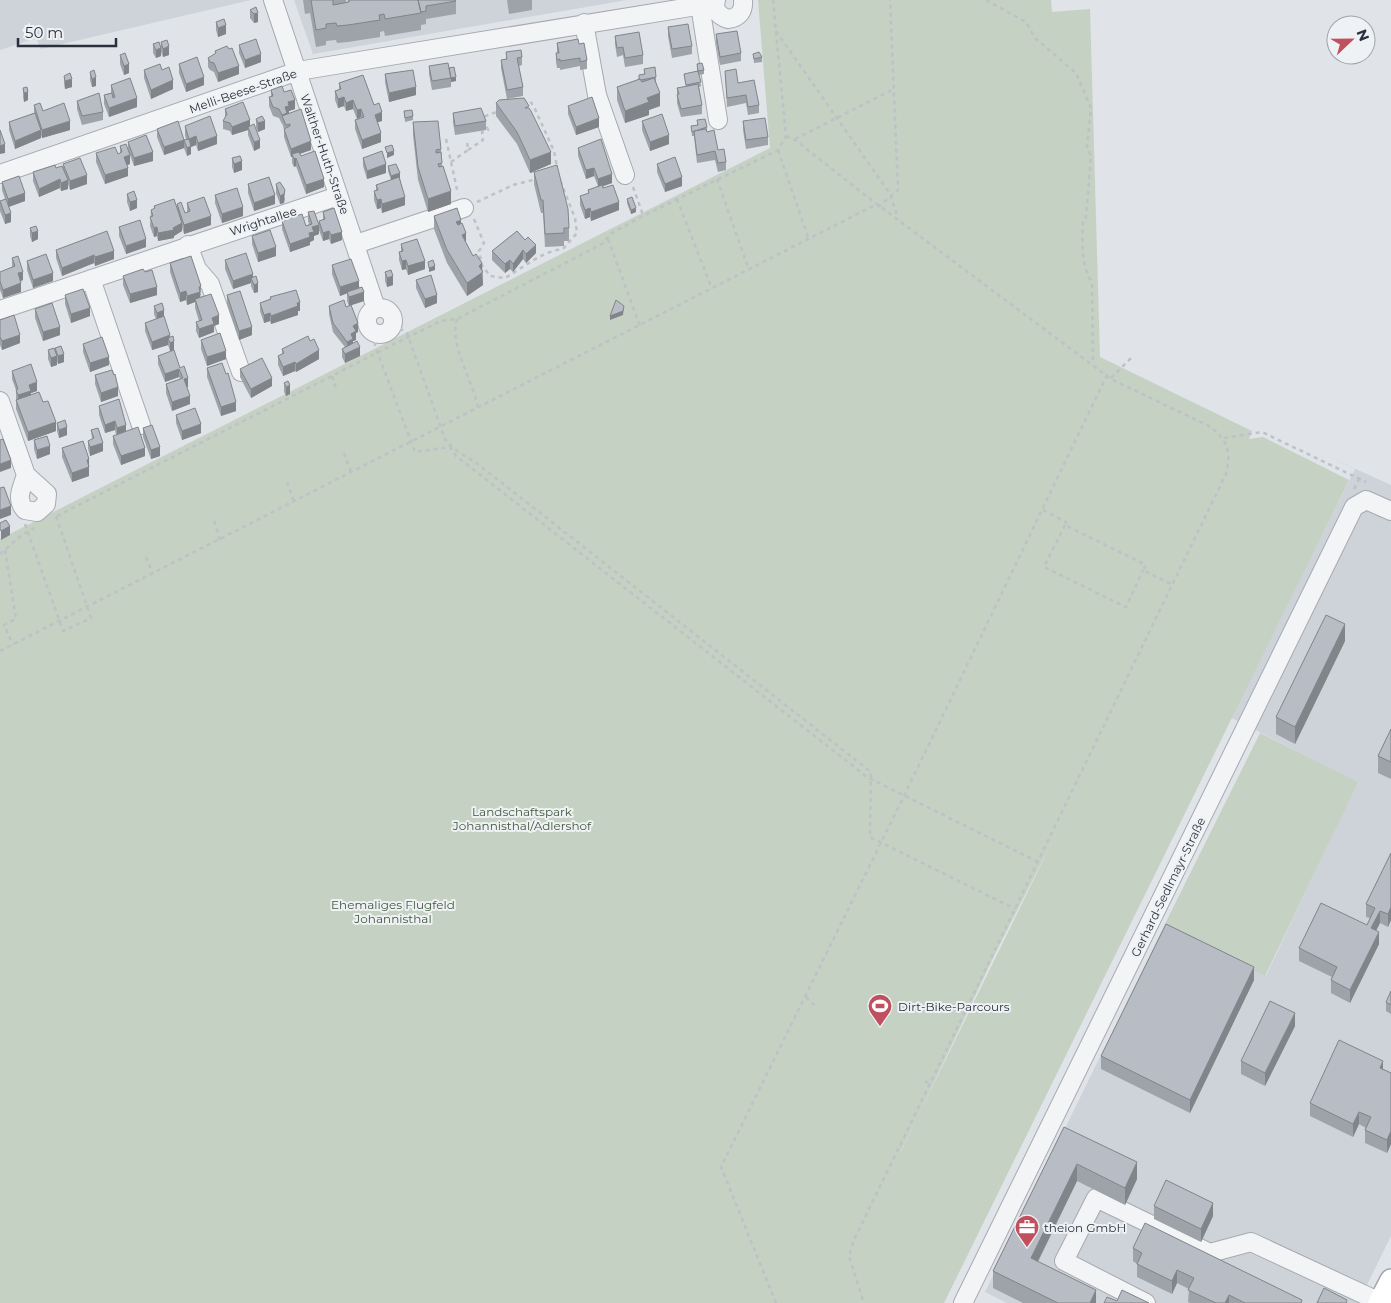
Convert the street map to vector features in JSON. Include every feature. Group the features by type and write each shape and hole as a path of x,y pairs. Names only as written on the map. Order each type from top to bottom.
{"main road":[{"path":"1380,1303 1391,1280"}],"street":[{"name":"Walther-Huth-Straße","path":"273,0 376,308"},
{"path":"710,3 718,14 728,19 738,16 742,11 743,0"},
{"name":"Melli-Beese-Straße","path":"0,174 298,71 710,3"},
{"path":"710,3 718,120"},
{"path":"584,24 597,95 625,175"},
{"name":"Wrightallee","path":"0,310 188,245 338,196"},
{"path":"356,244 464,208"},
{"path":"188,245 197,269 210,284 241,372"},
{"path":"91,279 141,425"},
{"path":"376,308 389,312 393,324 384,334 375,334 369,329 366,320 369,313 376,308"},
{"path":"0,401 26,474"},
{"name":"Gerhard-Sedlmayr-Straße","path":"963,1303 1354,507 1366,500 1391,511"},
{"path":"1146,1303 1064,1262 1096,1198 1210,1253 1251,1242 1380,1303"}],"path":[{"path":"49,520 408,337 441,321 457,319 604,243 610,234 643,216 778,150 786,136 773,0"},
{"path":"0,651 871,207 879,206 898,190 890,0"},
{"path":"986,0 1026,22 1035,38 1076,73 1091,108 1087,146 1091,156 1086,217 1083,220 1082,239 1086,272 1092,283 1092,364"},
{"path":"776,30 892,196 898,220"},
{"path":"795,140 894,90"},
{"path":"446,139 460,201 475,219 484,243 479,251 482,265 490,276 505,278 542,255 553,250 563,249 577,233 574,218 558,172 554,151 530,101 521,104"},
{"path":"450,163 483,140 482,132 488,130 483,117 506,109"},
{"path":"786,136 795,140 879,206 1111,378 1211,427 1224,438 1228,446 1229,460 1226,474 1174,586 850,1249 850,1264 864,1303"},
{"path":"467,140 468,150"},
{"path":"778,150 809,240"},
{"path":"625,175 629,176 643,216"},
{"path":"464,208 513,185 544,176"},
{"path":"717,179 749,270"},
{"path":"677,199 712,289"},
{"path":"608,238 640,326"},
{"path":"457,319 454,328 455,339 476,393 478,408"},
{"path":"393,324 406,332 441,427 456,456 867,777 1038,862"},
{"path":"375,334 378,352 415,452 450,447 460,451 871,772 870,837 880,844 1015,909"},
{"path":"1111,378 1131,358"},
{"path":"776,1303 721,1167 904,796 1107,375"},
{"path":"332,376 336,388"},
{"path":"1224,438 1262,432 1366,482"},
{"path":"344,453 351,472"},
{"path":"287,482 294,502"},
{"path":"1043,510 1066,522 1065,525 1074,530 1146,564 1126,607 1044,567 1065,525"},
{"path":"26,532 63,631 91,618 56,516"},
{"path":"214,520 220,540"},
{"path":"0,554 26,532 41,524"},
{"path":"5,550 16,619 4,625 13,645"},
{"path":"146,557 153,574"},
{"path":"1143,570 1174,586"},
{"path":"658,613 661,607"},
{"path":"805,996 818,1008"},
{"path":"925,1081 930,1084"}],"shaded area":[{"path":"0,0 251,0 41,49 36,38 0,50"},
{"path":"294,0 627,0 313,54"},
{"path":"1323,454 1391,485 1391,1236 1358,1303 1007,1303 985,1292 1164,926 1266,976 1357,782 1230,717 1355,469"}],"green space":[{"name":"Landschaftspark Johannisthal/Adlershof","path":"758,0 1051,0 1052,12 1090,9 1100,357 1252,431 1249,439 1263,437 1349,480 944,1303 0,1303 0,539 770,148","holes":["1054,838 917,1117 995,954"]},
{"path":"1260,733 1358,782 1265,976 1164,926"}],"building":[{"path":"311,0 333,0 333,5 349,2 349,0 418,0 421,13 385,19 384,14 379,15 380,20 337,26 336,23 326,24 326,28 316,30"},
{"path":"418,0 456,1 426,6 426,11 421,12"},
{"path":"256,7 258,13 254,14 250,10"},
{"path":"224,19 226,25 218,28 216,22"},
{"path":"688,24 692,46 672,49 668,27"},
{"path":"737,31 741,53 720,57 716,34"},
{"path":"639,32 643,55 625,58 623,47 617,48 615,36"},
{"path":"256,39 261,54 245,60 239,45"},
{"path":"578,39 579,44 584,43 587,60 580,62 580,58 557,60 556,53 559,53 557,43"},
{"path":"167,40 169,46 163,49 161,42"},
{"path":"159,42 161,48 156,50 153,44"},
{"path":"227,46 229,49 232,48 239,66 218,73 214,63 210,62 208,58 216,53 215,51"},
{"path":"521,50 522,57 517,58 523,87 507,90 501,60 507,59 506,52"},
{"path":"759,52 762,57 754,59 753,54"},
{"path":"125,53 129,64 124,66 120,55"},
{"path":"197,57 204,77 186,84 179,64"},
{"path":"448,63 451,78 432,81 429,66"},
{"path":"702,63 704,70 698,71 697,64"},
{"path":"160,64 162,70 169,67 173,80 151,90 144,70"},
{"path":"454,67 456,77 451,78 449,68"},
{"path":"655,67 656,77 639,79 639,75 645,74 644,69"},
{"path":"736,69 738,83 754,80 759,105 748,107 746,95 727,98 725,71"},
{"path":"94,70 96,77 92,79 90,72"},
{"path":"413,70 416,87 389,93 385,74"},
{"path":"698,71 701,82 686,85 684,74"},
{"path":"70,73 72,79 65,81 64,76"},
{"path":"363,75 374,105 379,103 382,112 375,115 381,133 362,140 355,120 364,117 361,109 357,110 353,100 346,103 344,97 338,99 335,91 341,89 339,83"},
{"path":"130,78 137,98 109,108 104,95 112,93 113,98 115,97 111,85"},
{"path":"654,78 660,93 647,98 649,102 625,111 617,87 640,79 642,82"},
{"path":"698,84 702,105 681,109 677,88"},
{"path":"282,86 284,92 291,90 295,100 288,102 289,106 285,107 287,113 282,115 279,109 273,107 269,97 273,96 271,90"},
{"path":"27,87 28,92 24,93 23,88"},
{"path":"99,93 103,112 82,116 77,101"},
{"path":"592,97 599,118 576,127 568,106"},
{"path":"524,98 529,106 525,108 529,108 531,111 551,152 530,160 517,132 496,103 499,100"},
{"path":"243,102 250,120 232,127 230,123 223,121 227,114 225,109"},
{"path":"40,103 43,111 64,103 70,121 42,130 34,105"},
{"path":"481,108 486,121 455,126 453,113"},
{"path":"301,109 311,141 291,149 284,129 290,126 290,124 286,125 282,116"},
{"path":"412,110 413,116 405,118 404,111"},
{"path":"35,113 41,130 15,141 9,122"},
{"path":"662,114 669,135 650,142 642,121"},
{"path":"210,116 217,136 198,143 196,136 189,139 185,126"},
{"path":"262,116 265,121 258,123 256,119"},
{"path":"765,118 768,137 746,140 743,121"},
{"path":"705,119 707,127 692,132 691,126 698,125 697,120"},
{"path":"178,121 184,140 164,147 157,129"},
{"path":"438,121 441,149 436,150 436,153 441,152 442,163 438,164 439,167 443,166 451,191 428,199 418,167 413,122"},
{"path":"254,124 260,140 254,142 248,127"},
{"path":"706,129 707,132 714,130 718,150 724,149 726,162 718,163 715,151 697,155 694,131"},
{"path":"0,130 5,144 0,146"},
{"path":"146,135 153,152 134,158 128,142"},
{"path":"189,139 191,146 187,148 184,140"},
{"path":"601,139 612,174 598,179 594,168 586,170 578,148"},
{"path":"126,144 130,155 124,157 128,168 105,175 96,153 115,147 118,154 122,152 120,146"},
{"path":"392,145 394,151 387,153 385,147"},
{"path":"315,151 324,179 306,185 296,158 294,159 292,154 299,152 301,156"},
{"path":"382,151 386,164 367,171 363,158"},
{"path":"240,156 242,161 234,164 232,158"},
{"path":"675,157 682,177 665,184 657,164"},
{"path":"80,158 87,175 70,181 63,164"},
{"path":"396,164 400,173 391,176 388,166"},
{"path":"55,165 56,168 62,166 68,180 61,183 60,179 39,189 33,172"},
{"path":"557,165 568,209 569,228 564,228 564,233 545,234 543,200 541,200 534,172"},
{"path":"19,176 25,193 8,199 2,182"},
{"path":"269,177 275,195 254,203 248,184"},
{"path":"399,177 405,197 382,204 381,199 377,200 374,191 378,190 376,185"},
{"path":"280,182 285,190 284,194 280,196 276,184"},
{"path":"602,185 603,188 613,185 619,202 591,212 590,208 585,210 580,196 589,193 588,190"},
{"path":"237,188 243,207 222,214 215,195"},
{"path":"134,191 137,200 130,202 127,194"},
{"path":"204,197 211,216 184,225 177,204 181,202 185,213 190,211 187,203"},
{"path":"632,197 636,208 631,210 627,199"},
{"path":"6,199 11,213 5,215 0,201"},
{"path":"174,199 182,223 173,228 174,230 158,233 157,227 154,228 150,217 153,216 151,210 155,208 154,206"},
{"path":"334,208 342,232 331,235 329,231 323,233 319,221 325,219 323,212"},
{"path":"457,208 461,220 456,222 458,225 462,223 466,233 462,235 473,256 476,254 482,263 479,266 483,272 467,283 447,250 434,216"},
{"path":"314,211 319,225 312,227 314,232 309,233 310,237 290,244 282,221 302,214 306,226 312,224 308,212"},
{"path":"140,220 146,239 126,246 119,227"},
{"path":"36,226 38,231 32,233 30,228"},
{"path":"270,230 276,247 258,253 252,236"},
{"path":"107,231 114,251 95,257 94,255 62,268 56,250"},
{"path":"517,231 525,240 528,237 536,245 526,254 523,250 513,264 510,260 505,264 492,251"},
{"path":"417,239 425,261 408,266 406,260 402,261 399,252 403,251 401,244"},
{"path":"246,253 253,274 233,281 225,260"},
{"path":"46,254 53,273 33,280 27,261"},
{"path":"18,256 23,272 18,273 21,283 3,290 0,272 15,266 12,258"},
{"path":"191,256 201,286 199,287 200,292 187,296 186,291 180,293 170,263"},
{"path":"351,259 359,281 340,287 332,265"},
{"path":"433,260 435,266 429,268 428,262"},
{"path":"143,269 145,272 152,270 157,287 130,294 123,276"},
{"path":"391,270 393,276 387,278 385,272"},
{"path":"431,275 437,295 425,299 416,280"},
{"path":"256,276 258,283 254,285 251,278"},
{"path":"362,287 364,292 349,297 347,292"},
{"path":"83,289 90,308 71,314 65,295"},
{"path":"296,290 300,302 297,303 298,306 271,316 270,313 264,315 260,303 271,299 270,297"},
{"path":"240,291 252,327 239,331 227,295"},
{"path":"211,294 219,315 212,318 214,324 199,329 196,322 202,320 195,299"},
{"path":"344,300 346,307 351,305 358,323 353,326 356,331 351,334 353,339 347,342 333,323 329,306"},
{"path":"616,300 624,306 623,311 610,316"},
{"path":"52,303 60,327 43,332 35,309"},
{"path":"162,303 164,310 157,313 154,306"},
{"path":"14,315 20,335 2,341 0,337 0,320"},
{"path":"164,316 170,335 152,342 145,323"},
{"path":"220,333 226,351 207,357 201,340"},
{"path":"173,336 174,341 170,343 168,338"},
{"path":"308,336 310,341 314,339 319,350 296,364 295,362 283,367 278,356 284,353 282,349"},
{"path":"102,337 109,357 90,363 83,344"},
{"path":"357,341 360,347 345,354 342,349"},
{"path":"61,346 64,354 58,356 55,348"},
{"path":"54,348 57,356 51,358 48,350"},
{"path":"174,350 180,368 184,366 188,378 184,379 190,396 172,402 166,384 183,378 179,369 165,374 158,356"},
{"path":"262,358 272,378 251,389 240,369"},
{"path":"222,363 226,374 228,373 236,402 221,407 207,368"},
{"path":"31,364 37,382 29,385 31,391 18,395 12,371"},
{"path":"112,370 118,387 101,393 95,375"},
{"path":"288,381 290,385 286,387 284,383"},
{"path":"39,392 43,402 48,401 56,422 28,432 16,400"},
{"path":"119,399 126,425 117,428 115,421 105,425 99,406"},
{"path":"195,408 201,424 182,431 176,415"},
{"path":"65,420 67,427 59,430 57,423"},
{"path":"152,425 160,447 151,450 143,428"},
{"path":"138,427 145,448 121,456 113,436"},
{"path":"98,428 103,443 90,447 88,441 94,438 91,430"},
{"path":"47,436 50,446 37,450 34,440"},
{"path":"3,439 11,460 0,464 0,440"},
{"path":"83,441 89,459 87,460 89,467 72,473 62,448"},
{"path":"4,487 11,506 0,510 0,488"},
{"path":"6,520 10,526 1,531 0,523"},
{"path":"1326,615 1345,624 1295,727 1276,717"},
{"path":"1391,729 1391,762 1378,756"},
{"path":"1391,853 1391,907 1388,914 1380,911 1371,928 1379,932 1350,990 1331,980 1337,967 1299,948 1321,903 1367,925 1375,908 1366,904"},
{"path":"1166,924 1254,967 1190,1100 1101,1056"},
{"path":"1391,991 1391,1005 1386,1002"},
{"path":"1270,1001 1295,1013 1265,1073 1241,1061"},
{"path":"1339,1040 1383,1061 1380,1068 1391,1073 1391,1131 1387,1140 1365,1130 1371,1117 1359,1112 1353,1124 1310,1103"},
{"path":"1064,1127 1137,1162 1125,1188 1077,1164 1031,1258 1096,1290 1090,1303 1058,1303 993,1271"},
{"path":"1166,1180 1213,1203 1201,1229 1154,1206"},
{"path":"1145,1223 1302,1300 1301,1303 1245,1303 1229,1295 1225,1303 1216,1303 1188,1290 1194,1278 1177,1270 1172,1281 1137,1264 1142,1253 1133,1248"},
{"path":"1324,1288 1347,1300 1346,1303 1317,1303"},
{"path":"1122,1290 1149,1303 1104,1303 1107,1297 1117,1301"}],"place":[{"name":"Dirt-Bike-Parcours","path":"880,1027"},
{"name":"theion GmbH","path":"1027,1248"}],"park label":[{"name":"Ehemaliges Flugfeld Johannisthal","path":"393,911"}]}
